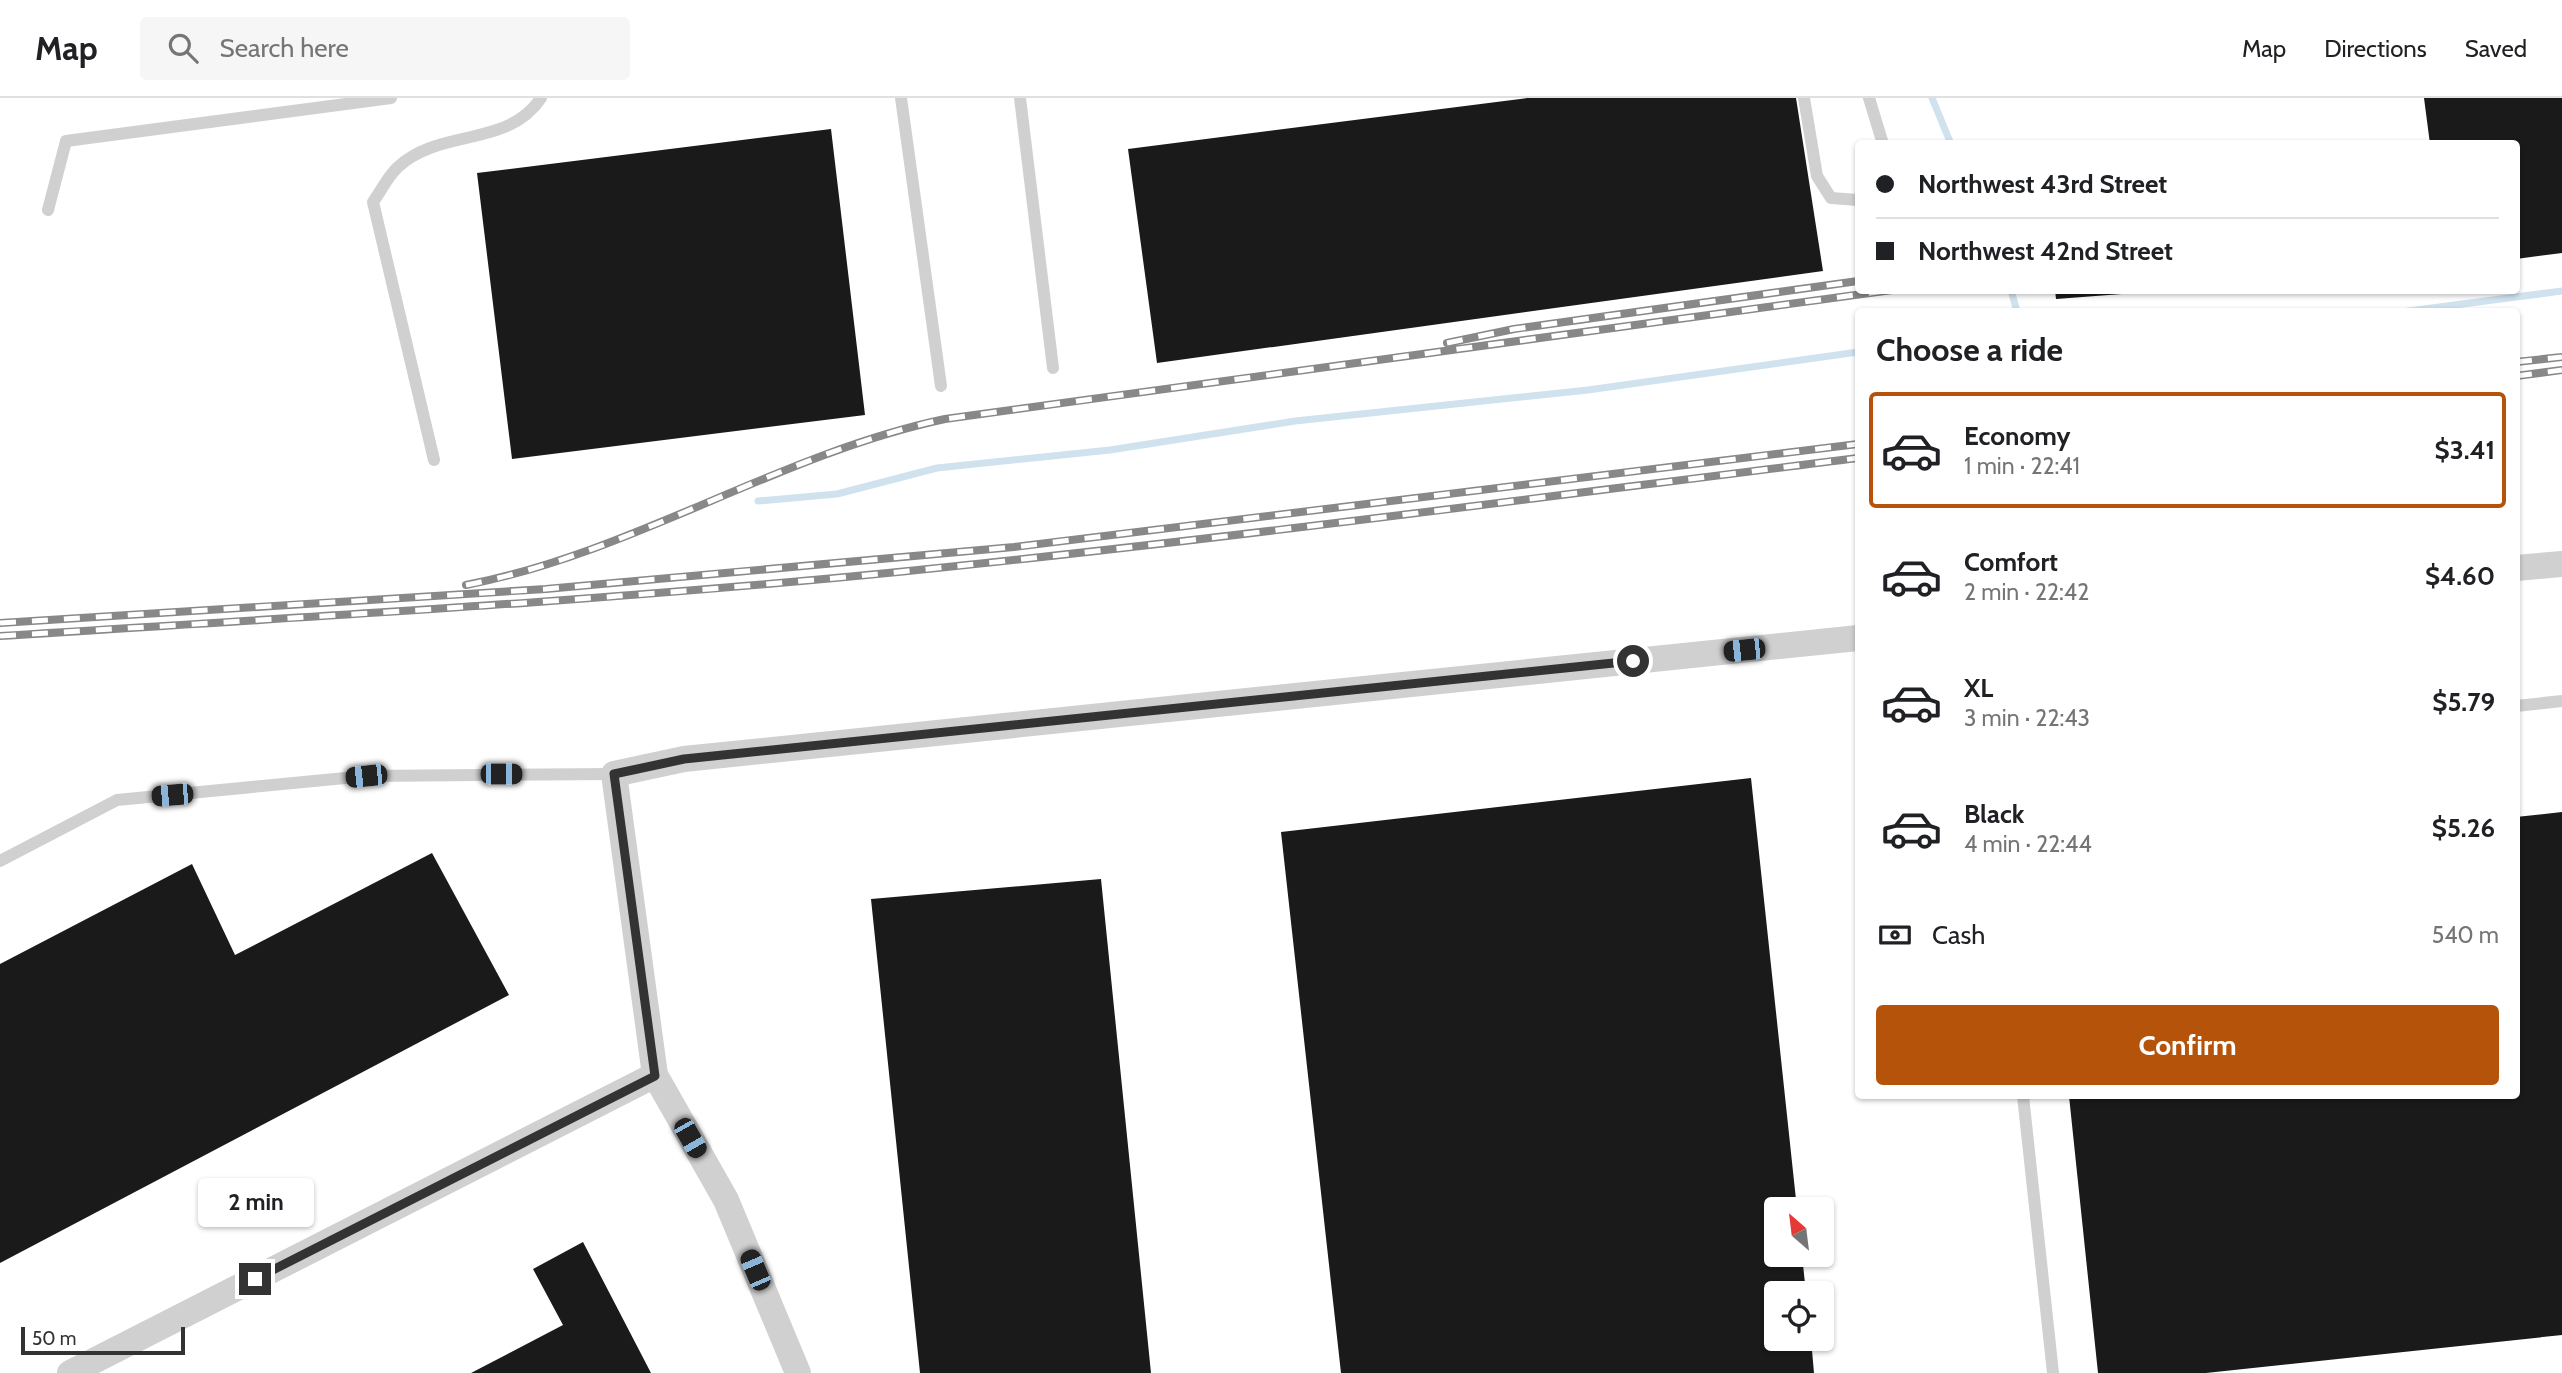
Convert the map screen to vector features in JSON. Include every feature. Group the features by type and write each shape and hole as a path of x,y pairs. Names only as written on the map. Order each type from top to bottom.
{"street":[{"path":"2520,568 2562,564"},
{"path":"798,1373 726,1200 655,1076 614,774 684,759 1855,638"},
{"path":"70,1373 655,1076"}],"lane":[{"path":"48,211 66,141 391,98"},
{"path":"434,460 373,202 398,167 419,153 495,133 532,111 541,98"},
{"path":"901,98 941,386"},
{"path":"1020,98 1053,368"},
{"path":"1804,98 1817,176 1831,198 1855,200"},
{"path":"1869,98 1882,140"},
{"path":"2520,706 2562,701"},
{"path":"0,861 117,800 366,776 614,774"},
{"path":"2023,1099 2053,1373"}],"building":[{"path":"1527,98 1796,98 1823,271 1157,363 1128,149"},
{"path":"2424,98 2562,98 2562,253 2520,258 2520,140 2429,140"},
{"path":"831,129 865,415 512,459 477,173"},
{"path":"2055,294 2122,294 2056,299"},
{"path":"1751,778 1796,1197 1764,1197 1764,1267 1803,1267 1805,1281 1764,1281 1764,1351 1812,1351 1814,1373 1341,1373 1281,832"},
{"path":"2562,812 2562,1335 2206,1373 2098,1373 2069,1099 2520,1099 2520,817"},
{"path":"432,853 509,995 0,1263 0,964 192,864 235,955"},
{"path":"1101,879 1151,1373 920,1373 871,899"},
{"path":"583,1242 651,1373 471,1373 563,1325 533,1269"}],"waterway":[{"path":"1932,98 1949,140"},
{"path":"2432,308 2562,291"},
{"path":"2012,294 2016,308"},
{"path":"758,501 837,494 937,468 1110,450 1295,421 1588,390 1855,352"}],"railway":[{"path":"1447,343 1514,329 1855,281"},
{"path":"466,585 528,570 588,550 824,455 945,419 1863,294"},
{"path":"2520,362 2562,357"},
{"path":"2520,375 2562,370"},
{"path":"0,623 546,589 1014,547 1855,444"},
{"path":"0,636 568,600 795,582 1027,559 1855,458"}],"route":[{"path":"255,1279 655,1076 614,774 684,759 1633,661"}]}
